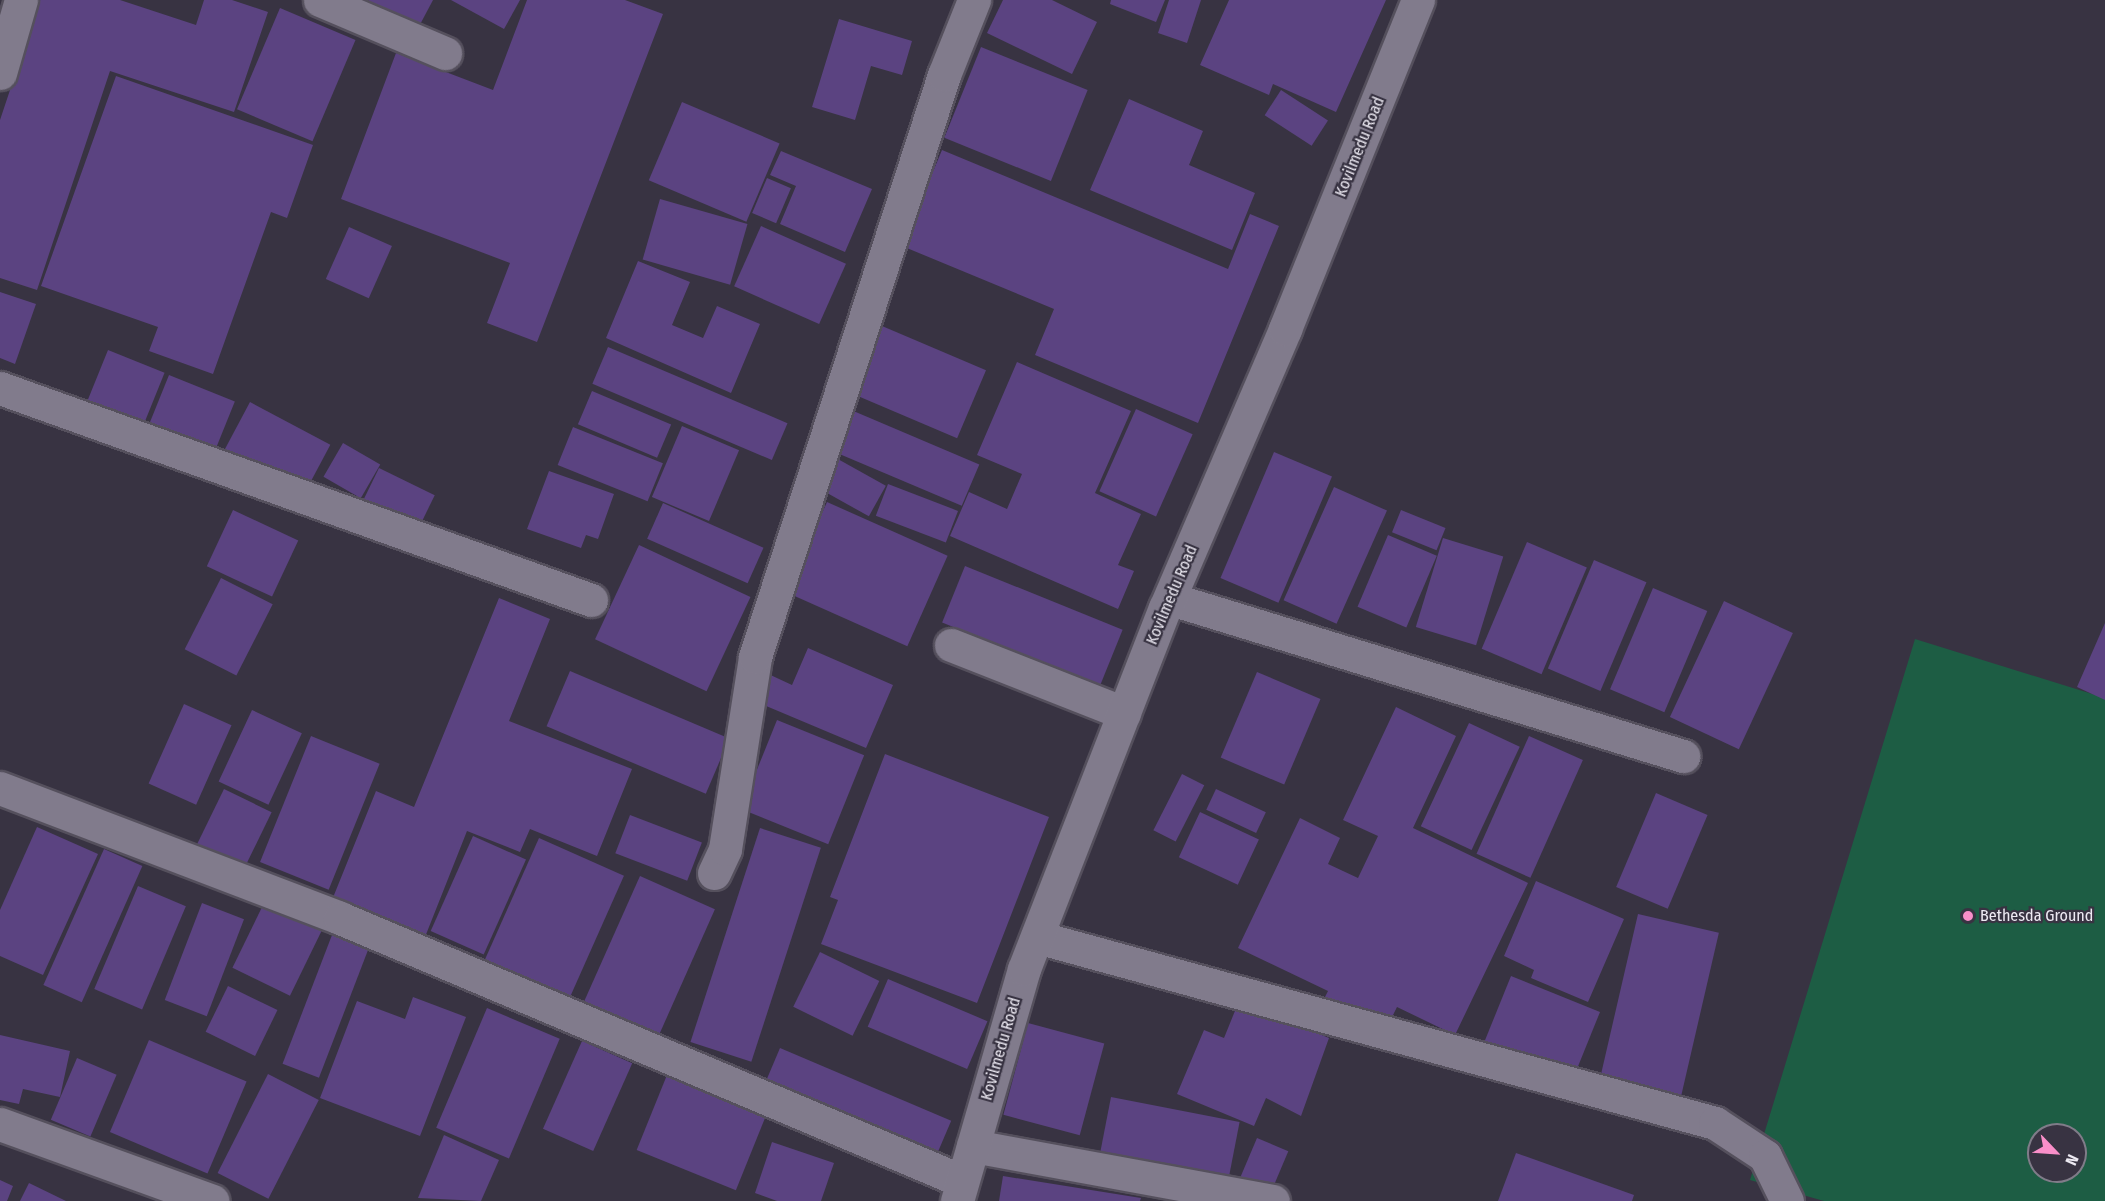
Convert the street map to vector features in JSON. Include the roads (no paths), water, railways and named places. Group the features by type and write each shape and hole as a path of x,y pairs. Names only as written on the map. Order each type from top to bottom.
{"street":[{"path":"0,73 21,0"},
{"path":"320,0 445,53"},
{"path":"714,873 724,849 755,657 941,86 974,0"},
{"name":"Kovilmedu Road","path":"959,1191 1037,936 1124,713 1402,47 1418,0"},
{"path":"0,388 591,600"},
{"path":"1171,599 1683,756"},
{"path":"951,645 1124,713"},
{"path":"0,788 340,918 959,1191"},
{"path":"1037,936 1715,1123 1765,1156 1787,1201"},
{"path":"0,1124 213,1201"},
{"path":"973,1146 1273,1201"}],"place":[{"name":"Bethesda Ground","path":"1968,916"}]}
